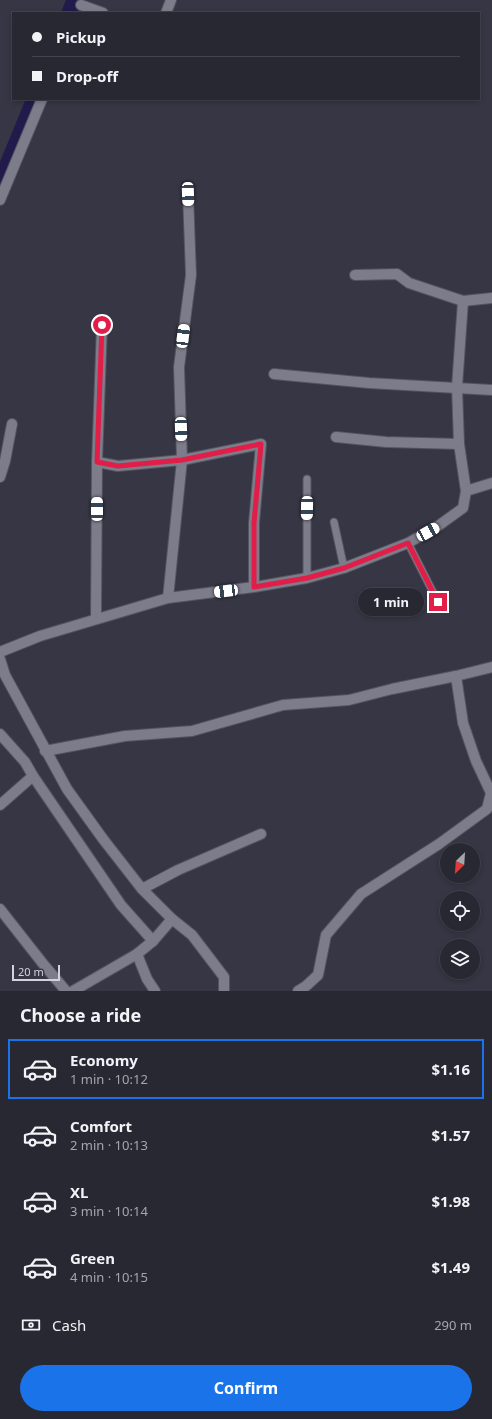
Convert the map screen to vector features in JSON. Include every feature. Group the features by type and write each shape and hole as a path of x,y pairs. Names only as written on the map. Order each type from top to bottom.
{"street":[{"path":"166,12 171,0"},
{"path":"81,6 100,12"},
{"path":"0,200 42,100"},
{"path":"168,598 182,460 179,367 191,275 188,194"},
{"path":"356,275 397,274 409,283 463,301 492,298"},
{"path":"0,652 40,636 168,598 254,587 307,578 344,568 408,543 438,526 463,508 466,491 459,444 457,387 463,301"},
{"path":"96,619 97,462 102,325"},
{"path":"274,374 369,383 492,390"},
{"path":"0,477 5,461 12,424"},
{"path":"336,437 386,442 459,444"},
{"path":"97,462 118,466 182,460 261,444 254,523 254,587"},
{"path":"466,491 492,483"},
{"path":"0,659 5,675 67,789 142,889 172,919 192,934 224,977 224,991"},
{"path":"45,751 125,736 192,731 283,705 349,700 492,667"},
{"path":"298,991 318,975 326,935 361,894 439,844 487,809 491,793 476,762 463,723 456,676"},
{"path":"0,734 25,762 120,905 153,941"},
{"path":"0,805 33,776"},
{"path":"142,889 178,870 261,834"},
{"path":"0,909 66,991"},
{"path":"72,991 137,954 153,941 172,919"},
{"path":"137,954 147,979 155,991"}],"lane":[{"path":"307,479 307,578"},
{"path":"334,522 344,568"},
{"path":"408,543 438,602"}],"waterway":[{"path":"70,12 75,0"},
{"path":"0,184 35,100"}],"route":[{"path":"102,325 97,462 118,466 182,460 261,444 254,523 254,587 307,578 344,568 408,543 438,602"}]}
